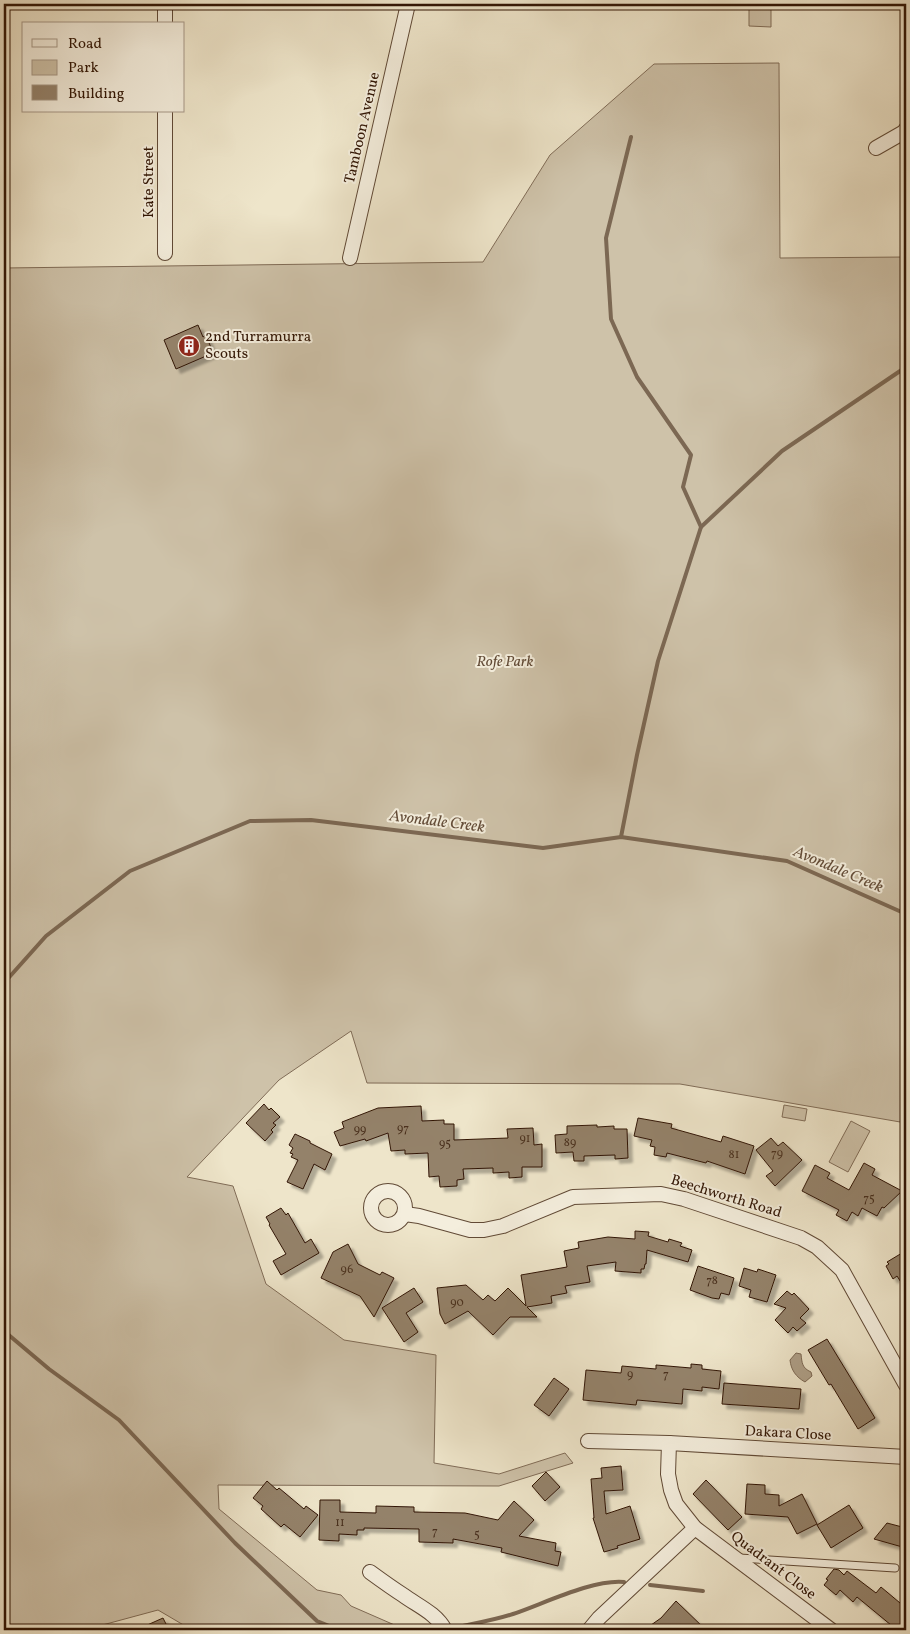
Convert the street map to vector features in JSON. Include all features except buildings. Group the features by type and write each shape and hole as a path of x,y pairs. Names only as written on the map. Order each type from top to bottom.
{"street":[{"path":"165,4 165,22"},
{"name":"Tamboon Avenue","path":"350,258 408,4"},
{"name":"Kate Street","path":"165,112 166,253"},
{"path":"876,148 906,129"},
{"name":"Beechworth Road","path":"405,1214 470,1230 484,1230 504,1226 574,1198 661,1194 684,1199 800,1238 817,1246 842,1270 906,1385"},
{"name":"Dakara Close","path":"588,1441 669,1443 906,1457"},
{"path":"589,1630 599,1618 695,1528 676,1504 671,1490 668,1474 669,1443"},
{"name":"Quadrant Close","path":"695,1528 831,1630"},
{"path":"370,1572 404,1597 425,1609 440,1622 445,1630"}],"lane":[{"path":"734,1557 895,1568"}],"green space":[{"path":"749,4 771,4 771,27 749,26"},
{"name":"Rofe Park","path":"779,63 780,258 906,257 906,1123 680,1084 367,1083 351,1031 279,1080 187,1177 233,1186 266,1284 344,1340 436,1355 434,1463 499,1474 565,1453 573,1463 499,1486 218,1485 219,1509 317,1590 341,1595 351,1606 406,1630 192,1630 158,1610 84,1630 4,1630 4,268 483,262 550,155 654,64"},
{"path":"784,1105 807,1109 805,1121 782,1117"},
{"path":"851,1121 870,1131 848,1172 829,1162"}],"shaded area":[{"path":"796,1353 801,1354 803,1365 811,1372 812,1376 805,1382 799,1378 792,1367 790,1360"}],"waterway":[{"path":"621,837 658,661 701,527 683,487 691,455 637,377 611,319 606,238 631,137"},
{"path":"701,527 782,451 906,367"},
{"name":"Avondale Creek","path":"4,983 46,936 130,871 250,821 311,820 543,848 621,837 787,861 906,914"},
{"path":"4,1331 49,1369 119,1420 235,1543 317,1621 339,1630"},
{"path":"449,1629 489,1621 525,1610 583,1588 598,1584 624,1582"},
{"path":"650,1585 703,1591"}],"place":[{"name":"2nd Turramurra Scouts","path":"189,346"}]}
